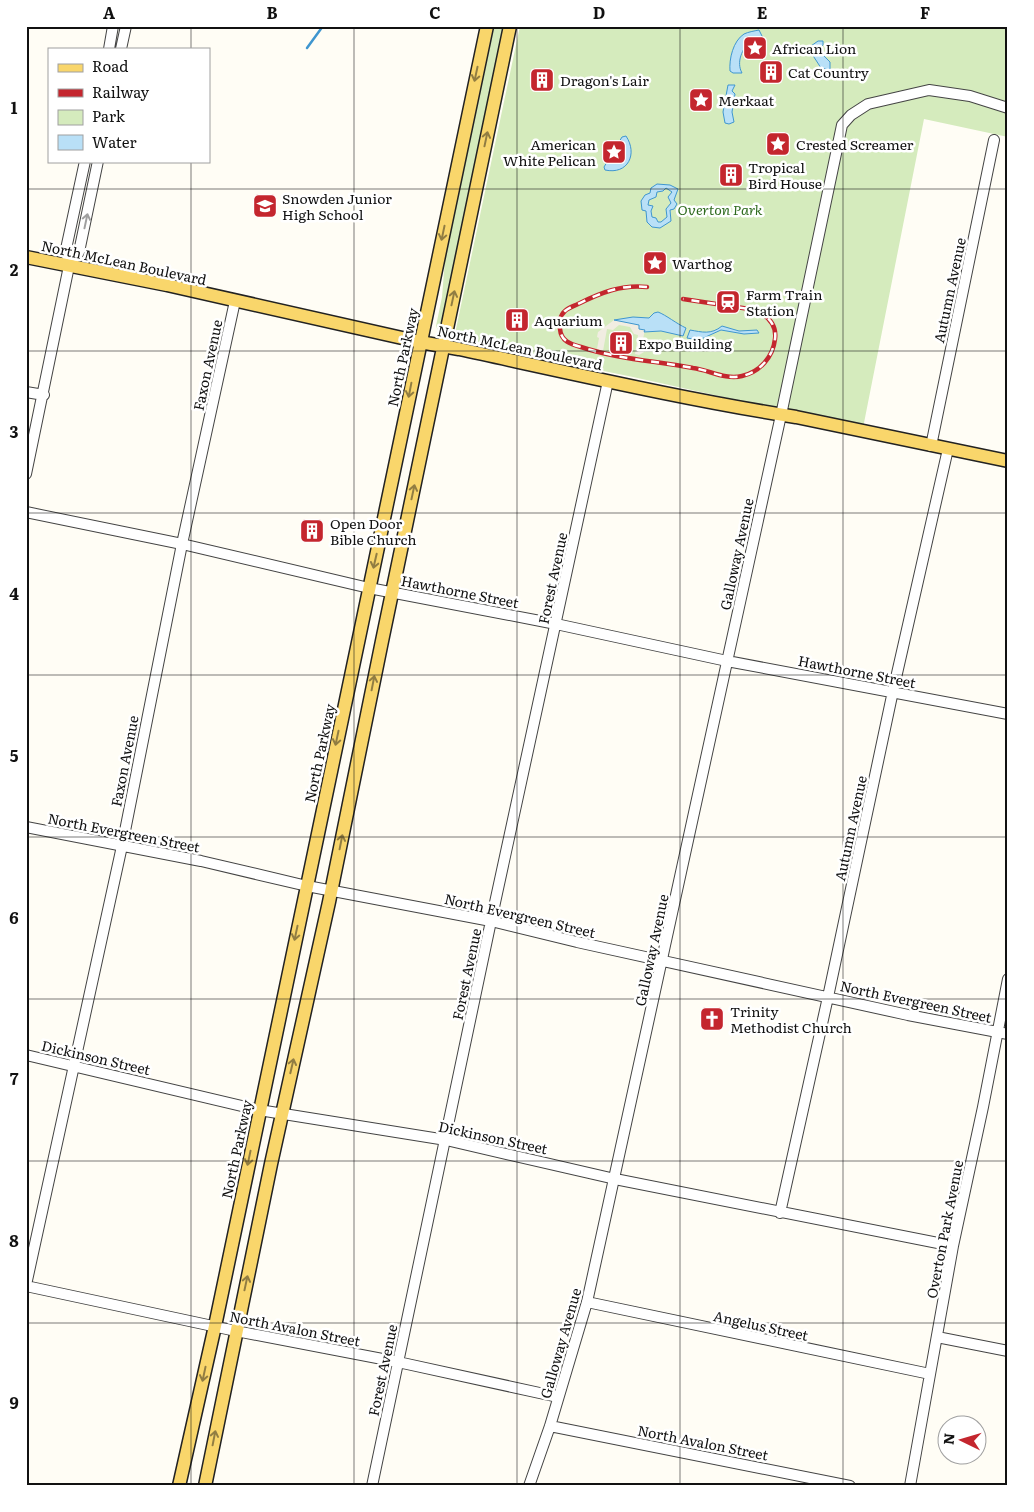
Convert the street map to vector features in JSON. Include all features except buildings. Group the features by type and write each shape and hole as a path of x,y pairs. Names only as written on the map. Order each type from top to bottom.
{"main road":[{"name":"North Parkway","path":"179,1486 215,1326 486,26"},
{"path":"205,1486 282,1114 332,890 392,591 510,26"},
{"name":"North McLean Boulevard","path":"26,257 162,284 420,342 692,399 1008,461"}],"street":[{"path":"108,48 113,26"},
{"path":"121,48 126,26"},
{"name":"Galloway Avenue","path":"529,1486 550,1426 587,1302 728,661 839,133 842,125 851,115 868,104 929,90 970,96 1008,108"},
{"name":"Autumn Avenue","path":"931,446 994,140"},
{"path":"70,266 66,249 85,162"},
{"path":"26,474 70,266 79,252 98,162"},
{"name":"Faxon Avenue","path":"26,1286 122,846 182,544 235,301"},
{"name":"Forest Avenue","path":"372,1486 491,921 608,381"},
{"path":"26,392 44,395"},
{"name":"Autumn Avenue","path":"780,1213 893,691 948,449"},
{"name":"Hawthorne Street","path":"26,512 182,544 368,588 392,591 556,624 728,661 1008,714"},
{"name":"North Evergreen Street","path":"26,827 201,861 307,886 491,921 662,961 1008,1034"},
{"name":"Overton Park Avenue","path":"910,1486 953,1246 1008,979"},
{"name":"Dickinson Street","path":"26,1055 259,1110 446,1140 615,1179 953,1246"},
{"name":"North Avalon Street","path":"26,1286 236,1331 398,1362 558,1397"},
{"name":"Angelus Street","path":"587,1302 930,1374"},
{"path":"937,1337 1008,1351"},
{"name":"North Avalon Street","path":"550,1426 850,1486"}],"green space":[{"path":"494,26 505,26 441,331 438,331 436,326 442,297 445,260"},
{"name":"Overton Park","path":"520,26 1008,26 1008,137 924,119 863,428 633,377 472,344 460,339 456,329"}],"shaded area":[{"path":"614,320 639,325 645,330 643,339 645,345 644,352 639,355 635,354 638,335 634,334 630,327 619,325 613,330 607,329 603,351 597,349 598,332"}],"water":[{"path":"759,30 763,38 751,40 741,56 740,69 742,73 733,73 730,71 730,61 737,41 744,34"},
{"path":"818,41 823,41 821,47 824,56 830,62 830,70 821,68 812,54 811,46"},
{"path":"728,85 735,85 732,91 735,94 732,112 734,122 729,124 725,123 723,112"},
{"path":"626,136 631,150 629,162 620,169 613,171 605,170 604,167 622,137"},
{"path":"657,184 670,185 678,189 674,200 677,204 674,209 670,210 671,221 660,228 652,227 647,222 646,211 642,210 641,201 645,195 650,193 651,188","holes":["666,188 672,192 668,197 671,203 666,209 667,217 658,222 656,218 652,217 651,211 653,206 648,205 649,200 656,197 657,192 663,191"]},
{"path":"658,312 686,328 683,336 661,331 644,332 645,330 639,329 639,325 614,320 633,317 649,318"},
{"path":"722,326 739,331 757,330 759,333 744,334 721,330 699,340 687,338 690,330 710,332"}],"waterway":[{"path":"307,48 323,26"}],"railway":[{"path":"647,287 638,286 611,290 568,309 560,319 562,336 570,343 595,351 699,369 729,377 749,374 760,367 772,352 775,329 771,322 756,310 683,299"}],"place":[{"name":"African Lion","path":"755,48"},
{"name":"Cat Country","path":"771,72"},
{"name":"Dragon's Lair","path":"542,80"},
{"name":"Merkaat","path":"701,100"},
{"name":"Crested Screamer","path":"778,144"},
{"name":"American White Pelican","path":"614,152"},
{"name":"Tropical Bird House","path":"731,175"},
{"name":"Snowden Junior High School","path":"265,206"},
{"name":"Warthog","path":"655,263"},
{"name":"Farm Train Station","path":"728,302"},
{"name":"Aquarium","path":"517,320"},
{"name":"Expo Building","path":"621,343"},
{"name":"Open Door Bible Church","path":"312,531"},
{"name":"Trinity Methodist Church","path":"712,1019"}]}
